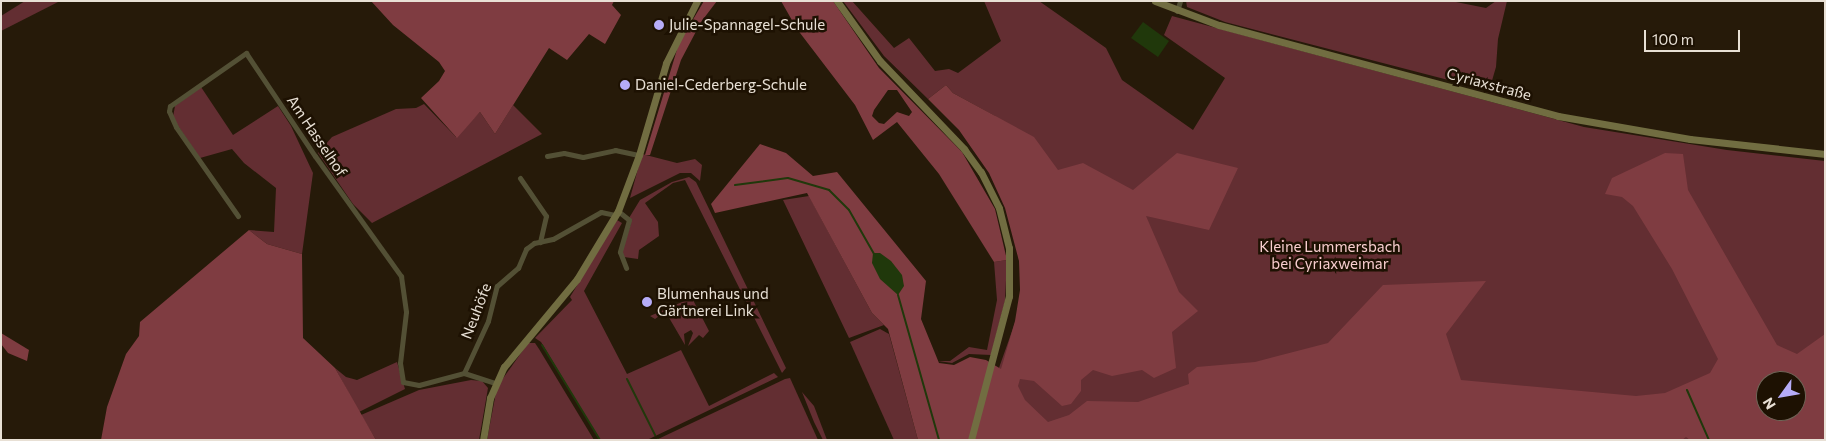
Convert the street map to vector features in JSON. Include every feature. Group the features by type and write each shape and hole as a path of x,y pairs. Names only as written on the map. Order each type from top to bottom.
{"street":[{"path":"483,440 486,413 495,383 522,343 577,279 616,213 639,155 666,63 697,1"},
{"path":"837,1 880,62 964,149 987,182 1001,213 1009,248 1009,296 971,440"},
{"name":"Cyriaxstraße","path":"1155,1 1177,11 1219,25 1558,116 1690,139 1825,154"},
{"path":"1177,11 1180,1"},
{"name":"Am Hasselhof","path":"238,216 176,127 169,111 170,106 246,53 315,156 401,276 406,312 400,364 403,382 418,385 464,373"},
{"path":"547,156 564,153 583,157 616,150 639,155"},
{"path":"520,178 546,216 540,242"},
{"name":"Neuhöfe","path":"464,373 488,321 497,286 518,268 526,249 540,242 553,239 601,212 616,213"},
{"path":"616,213 629,220 620,252 626,268"},
{"path":"464,373 495,383"}],"green space":[{"path":"25,1 60,1 1,31 1,16"},
{"name":"Kleine Lummersbach bei Cyriaxweimar","path":"843,1 852,1 894,48 909,38 935,71 949,69 958,73 1001,41 984,1 1039,1 1106,48 1122,80 1193,130 1225,78 1164,35 1172,16 1584,127 1727,150 1825,161 1825,440 981,440 989,396 1017,317 1022,278 995,116 953,93 946,85 928,99 884,56"},
{"path":"1186,1 1451,1 1486,8 1496,1 1507,1 1498,39 1496,67 1491,84 1483,89 1225,22 1187,7"},
{"path":"201,87 233,135 278,106 291,126 313,173 302,254 267,244 249,230 274,232 276,188 244,163 232,149 200,158 178,126 173,117 175,106"},
{"path":"424,104 456,137 480,112 495,134 513,105 542,134 372,223 353,204 318,153 332,137 396,109 416,108"},
{"path":"642,154 677,163 695,159 702,165 700,181 691,173 680,173 630,198"},
{"path":"689,177 696,182 786,368 782,373 685,180 673,183 645,203 658,222 659,236 639,250 638,259 624,257 622,252 631,223 629,218 640,200 672,182"},
{"path":"809,196 872,313 884,325 849,338 783,200"},
{"path":"617,220 622,223 584,291 627,374 681,350 709,406 774,373 778,377 647,440 600,440 541,342 535,338 572,300 570,297"},
{"path":"1007,260 1005,301 991,355 969,354 952,363 938,361 950,361 969,347 987,350 997,300 994,262"},
{"path":"689,299 693,300 709,331 703,338 699,335 688,346 693,333 691,330 684,334 685,345 668,316 662,314 655,319 650,316"},
{"path":"880,329 889,334 918,440 894,440 850,342"},
{"path":"528,343 535,343 594,440 487,440 497,387"},
{"path":"397,362 405,389 359,412 335,368 346,377 357,380"},
{"path":"790,378 818,440 656,440 785,379"},
{"path":"471,380 482,381 488,388 479,440 376,440 361,415 419,390"},
{"path":"802,392 814,406 827,440 823,440"}],"shaded area":[{"path":"371,1 614,1 612,5 621,15 605,44 589,34 567,60 549,48 495,134 480,112 457,138 421,98 439,81 445,71 439,62 393,25"},
{"path":"704,1 717,1 701,22 681,60 650,155 645,155 679,43"},
{"path":"781,1 833,1 879,68 962,152 995,209 1007,260 994,262 939,174 897,122 873,140 855,105 797,29","holes":["888,90 897,90 912,112 909,116 897,112 884,124 879,123 872,116 874,110"]},
{"path":"1143,22 1169,41 1158,57 1131,38"},
{"path":"946,85 953,93 1034,137 1058,170 1083,163 1133,190 1177,153 1238,168 1209,230 1146,216 1179,292 1198,311 1172,332 1176,368 1154,378 1142,370 1112,376 1093,370 1081,380 1081,391 1071,404 1062,406 1034,381 1020,379 1018,386 1025,400 1048,422 1069,415 1087,401 1138,402 1189,384 1188,374 1197,367 1255,362 1328,343 1383,285 1486,281 1446,334 1461,380 1636,396 1665,393 1710,373 1718,359 1672,269 1633,206 1622,197 1605,194 1612,178 1665,153 1683,154 1688,190 1777,345 1797,354 1825,334 1825,440 1690,440 1686,437 1682,440 918,440 888,329 872,313 807,193 715,213 711,204 760,144 786,153 813,176 837,172 926,281 921,319 939,363 954,365 970,357 986,360 1001,369 1015,321 1020,290 1019,261 1005,208 989,173 959,130 928,99"},
{"path":"249,230 267,244 302,254 303,338 335,368 376,440 101,440 107,407 126,354 139,336 140,322"},
{"path":"873,253 880,253 891,261 902,275 904,286 898,295 880,279 872,263"},
{"path":"1,333 29,350 27,361 8,353 1,344"}],"waterway":[{"path":"735,185 788,178 829,190 849,210 874,254"},
{"path":"898,295 939,440"},
{"path":"542,345 600,440"},
{"path":"627,379 655,435"},
{"path":"1687,390 1709,440"}],"place":[{"name":"Julie-Spannagel-Schule","path":"659,25"},
{"name":"Daniel-Cederberg-Schule","path":"625,85"},
{"name":"Blumenhaus und Gärtnerei Link","path":"647,302"}]}
